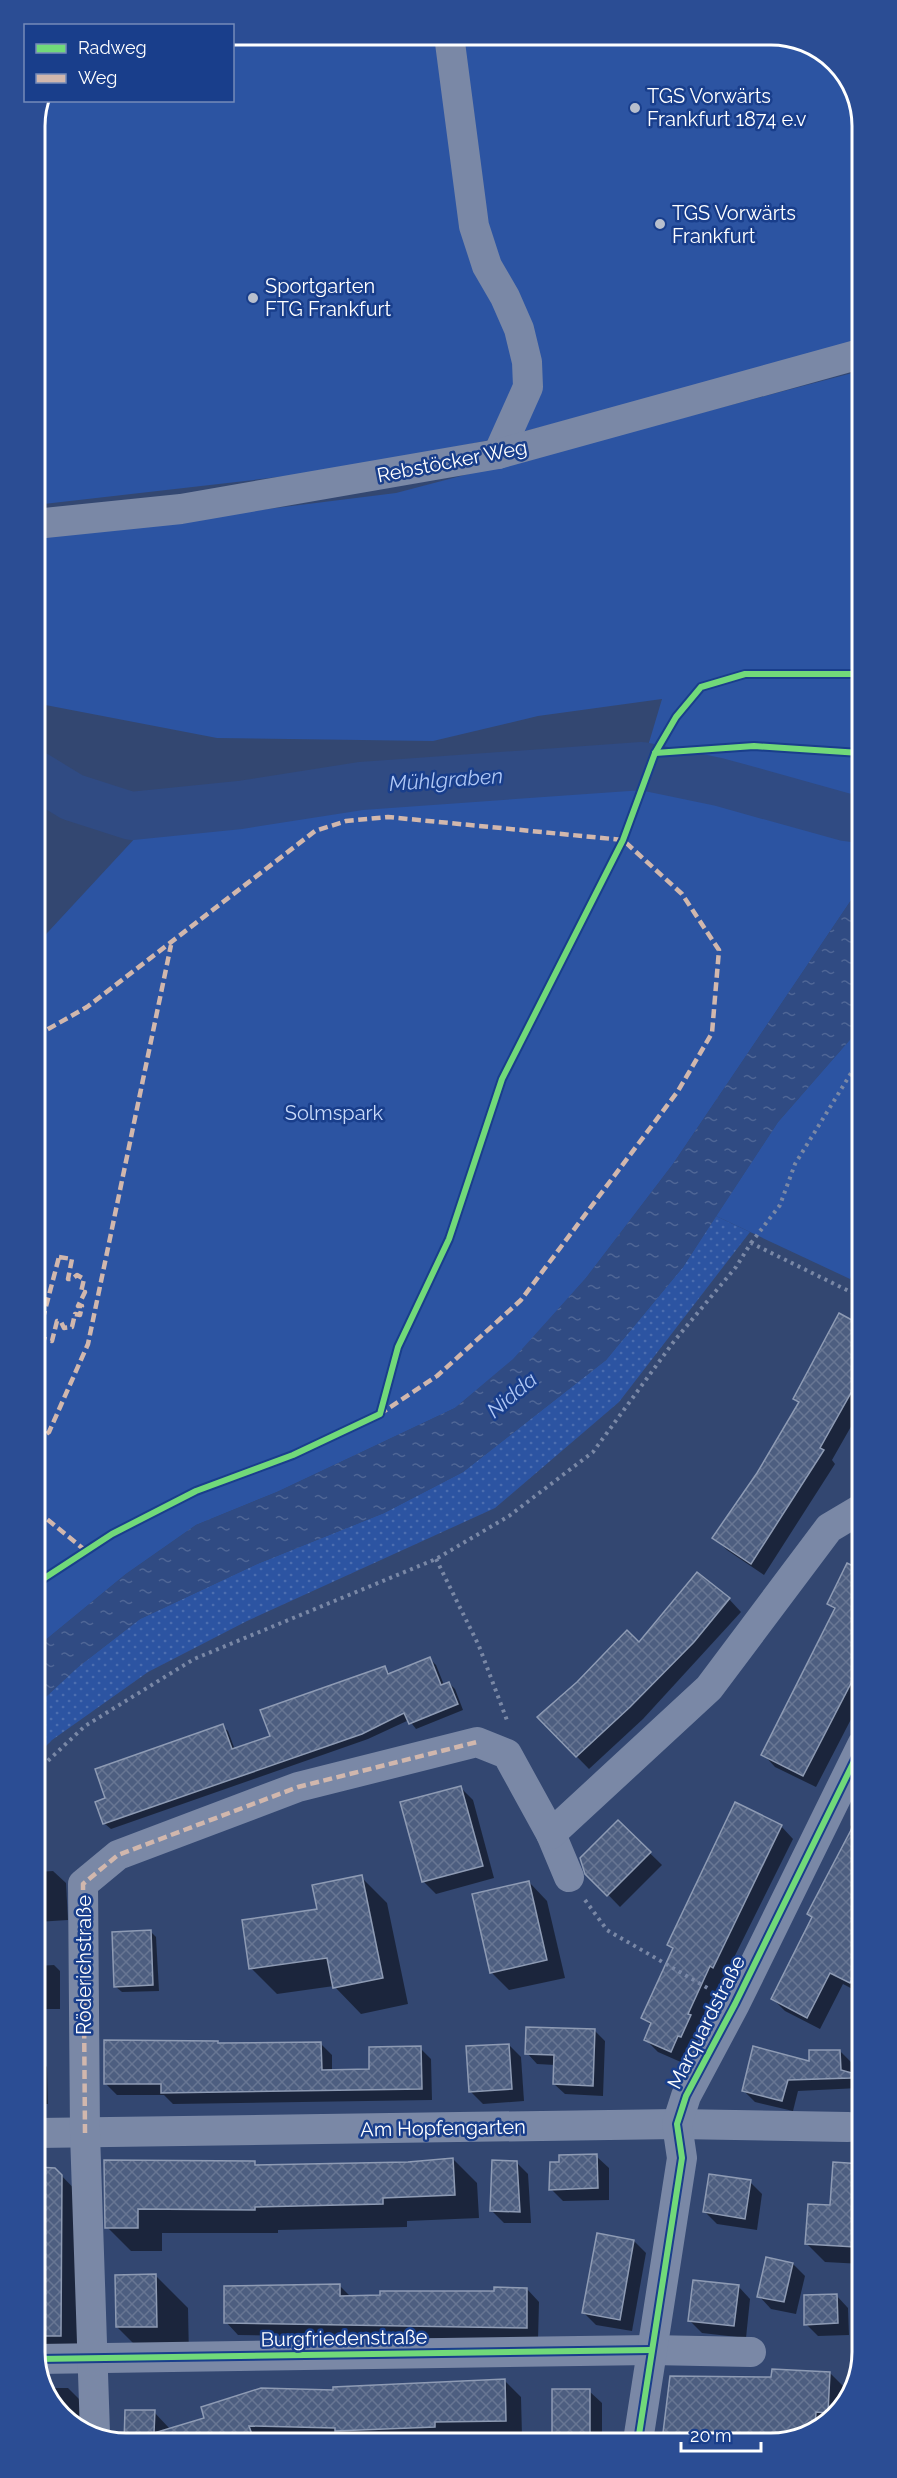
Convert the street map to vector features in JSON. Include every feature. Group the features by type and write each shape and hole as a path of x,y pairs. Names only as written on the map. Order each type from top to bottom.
{"street":[{"path":"450,45 474,226 487,266 505,297 519,329 527,363 528,387 498,454"},
{"name":"Rebstöcker Weg","path":"45,523 181,509 498,454 852,356"},
{"path":"551,1834 709,1688 829,1528 852,1514"},
{"name":"Röderichstraße","path":"95,2427 86,2133 83,1884 118,1855 298,1786 477,1742 507,1754"},
{"path":"507,1754 551,1834 569,1877"},
{"name":"Marquardstraße","path":"639,2433 682,2158 677,2124 686,2096 735,2004 852,1765"},
{"name":"Am Hopfengarten","path":"45,2133 677,2124 848,2127"},
{"name":"Burgfriedenstraße","path":"46,2359 651,2350 751,2352"}],"path":[{"path":"45,1764 85,1726 194,1659 436,1559 509,1516 593,1452 675,1340 736,1267 780,1205 795,1164 852,1072"},
{"path":"751,1243 852,1293"},
{"path":"436,1559 479,1646 510,1729 507,1754"},
{"path":"569,1877 607,1930 735,2004"}],"green space":[{"path":"234,45 777,45 812,56 838,81 846,95 852,126 852,347 490,440 340,470 45,504 45,120 49,102 234,102"},
{"path":"852,373 852,799 719,782 642,766 662,699 538,716 433,741 217,738 45,705 45,537 396,493"},
{"name":"Solmspark","path":"625,769 852,840 852,899 673,1164 586,1278 514,1359 455,1408 277,1492 196,1525 126,1574 45,1640 45,935 137,836 363,809"},
{"path":"852,1037 852,1275 850,1279 716,1216 778,1122"},
{"path":"716,1216 750,1232 619,1402 495,1508 247,1621 148,1672 45,1747 45,1698 78,1667 140,1619 257,1564 384,1513 463,1472 606,1360 683,1267"}],"water":[{"name":"Nidda","path":"852,899 852,1037 778,1122 683,1267 606,1360 463,1472 384,1513 257,1564 140,1619 78,1667 45,1698 45,1640 126,1574 196,1525 277,1492 455,1408 513,1359 586,1278 673,1164"}],"building":[{"path":"839,1313 852,1320 852,1391 820,1448 824,1450 751,1564 712,1538 757,1473 799,1402 793,1399"},
{"path":"847,1563 852,1566 852,1681 803,1776 761,1755 835,1608 827,1604"},
{"path":"697,1572 730,1598 694,1642 630,1707 576,1757 537,1717 577,1682 627,1630 639,1642"},
{"path":"430,1657 441,1685 449,1682 458,1704 409,1724 404,1713 362,1734 103,1824 95,1802 105,1798 95,1769 223,1724 232,1749 270,1736 260,1710 385,1666 388,1674"},
{"path":"461,1786 483,1866 422,1882 400,1802"},
{"path":"735,1802 782,1825 713,1968 710,1966 688,2014 691,2015 671,2052 644,2040 651,2023 641,2018 673,1948 667,1945"},
{"path":"618,1820 651,1852 607,1896 585,1874 580,1858"},
{"path":"852,1828 852,1979 850,1983 830,1973 807,2018 771,1999 812,1917 807,1914"},
{"path":"362,1875 383,1978 333,1988 327,1958 249,1969 242,1920 317,1909 312,1885"},
{"path":"529,1881 547,1960 490,1973 472,1894"},
{"path":"151,1930 153,1985 114,1987 112,1932"},
{"path":"526,2027 595,2029 593,2086 553,2084 554,2055 525,2054"},
{"path":"104,2040 218,2041 218,2043 321,2042 322,2070 369,2069 369,2047 421,2046 422,2089 161,2093 161,2084 104,2084"},
{"path":"509,2044 512,2089 469,2092 466,2046"},
{"path":"753,2046 809,2061 809,2050 840,2050 841,2070 852,2073 851,2078 788,2080 782,2101 742,2091"},
{"path":"597,2154 598,2188 549,2190 550,2162 559,2162 559,2155"},
{"path":"453,2158 455,2195 383,2198 383,2204 255,2207 255,2210 138,2209 138,2228 105,2228 104,2160 255,2161 255,2165 408,2162"},
{"path":"492,2160 517,2161 520,2212 490,2211"},
{"path":"833,2162 852,2163 852,2247 805,2244 808,2204 830,2205"},
{"path":"45,2167 55,2168 62,2175 61,2336 45,2336"},
{"path":"709,2174 751,2180 745,2219 703,2212"},
{"path":"597,2233 634,2240 620,2320 582,2313"},
{"path":"766,2257 793,2263 784,2302 757,2297"},
{"path":"156,2274 157,2327 116,2327 115,2275"},
{"path":"693,2280 739,2285 734,2326 688,2321"},
{"path":"340,2284 340,2296 380,2295 380,2291 494,2291 494,2287 527,2288 527,2328 224,2323 224,2286"},
{"path":"837,2294 838,2323 804,2325 804,2295"},
{"path":"772,2369 830,2372 828,2409 824,2413 816,2412 816,2419 807,2425 782,2432 663,2433 670,2376 771,2377"},
{"path":"505,2379 506,2421 435,2422 435,2427 335,2431 335,2428 249,2426 251,2433 154,2433 204,2418 201,2407 261,2388 333,2390 333,2387"},
{"path":"552,2389 590,2389 590,2433 552,2433"},
{"path":"125,2410 155,2410 154,2433 124,2433"}],"waterway":[{"name":"Mühlgraben","path":"45,780 72,797 131,816 240,805 361,786 642,766 719,782 852,818"}],"marked path":[{"path":"45,1031 87,1007 315,831 346,821 388,817 623,840 682,894 719,950 712,1033 678,1091 521,1300 437,1376 380,1414"},
{"path":"45,1435 49,1432 88,1344 171,945"},
{"path":"45,1339 52,1341 57,1321 61,1322 64,1328 72,1327 75,1314 80,1315 82,1306 78,1306 85,1292 81,1292 84,1279 77,1275 68,1279 72,1259 59,1257"},
{"path":"45,1310 59,1257"},
{"path":"45,1518 86,1551"},
{"path":"85,2133 83,1884 118,1855 298,1787 477,1742"}],"cycle path":[{"path":"45,1578 112,1534 196,1491 293,1455 380,1414 398,1347 449,1239 502,1079 623,840 655,753 676,717 701,687 745,674 852,674"},
{"path":"655,753 754,746 852,752"},
{"path":"639,2433 682,2158 677,2124 686,2096 735,2004 852,1765"},
{"path":"46,2359 651,2350"}],"place":[{"name":"TGS Vorwärts Frankfurt 1874 e.v","path":"635,108"},
{"name":"TGS Vorwärts Frankfurt","path":"660,224"},
{"name":"Sportgarten FTG Frankfurt","path":"253,298"}]}
